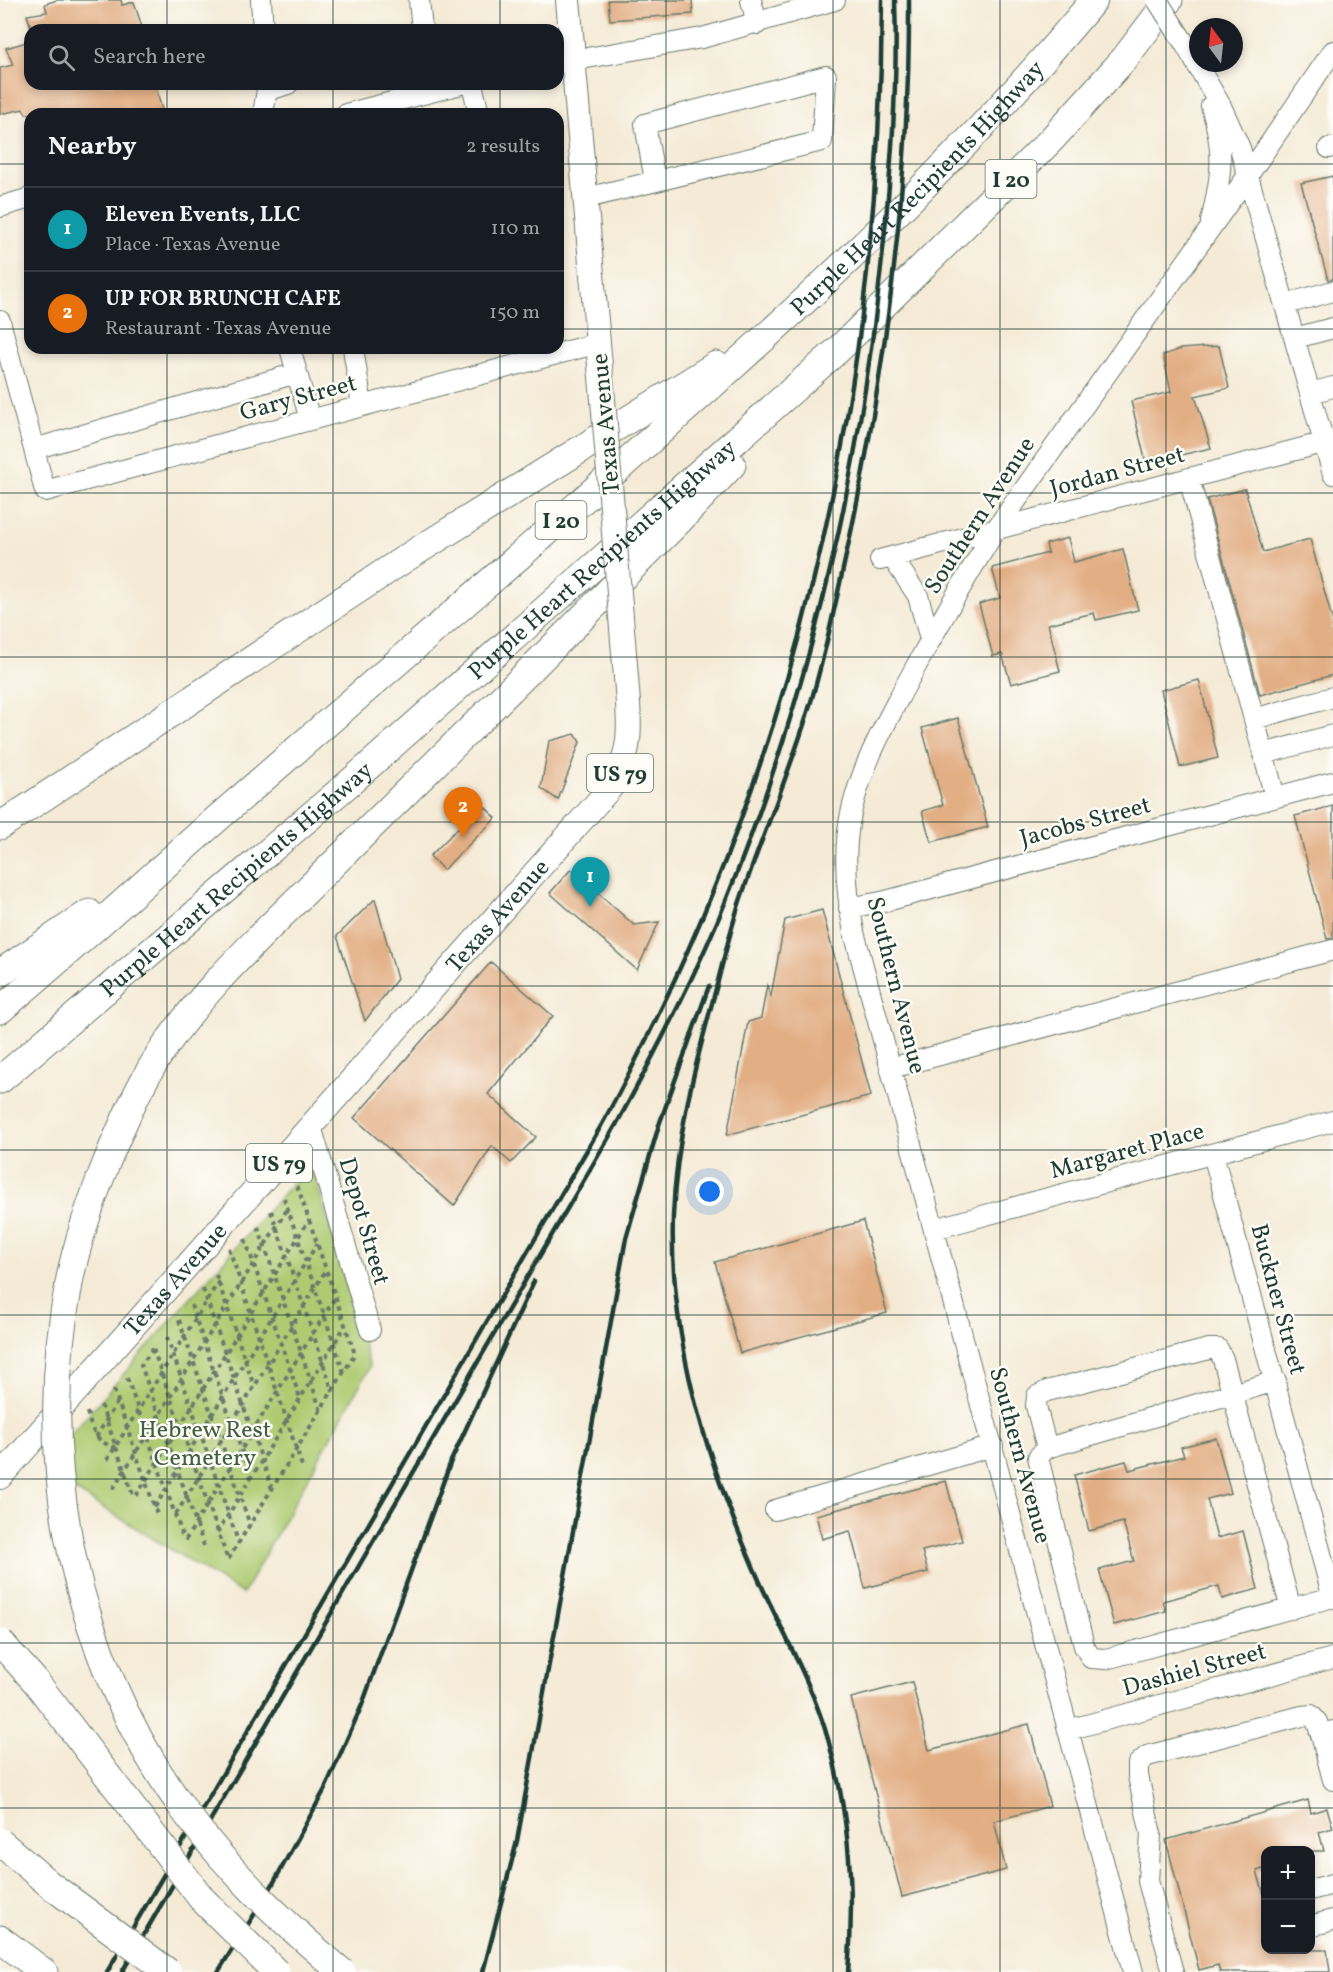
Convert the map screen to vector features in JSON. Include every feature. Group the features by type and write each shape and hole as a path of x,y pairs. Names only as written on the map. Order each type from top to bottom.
{"highway":[{"name":"Purple Heart Recipients Highway","path":"0,1010 175,855 392,669 773,330 932,181 1059,42 1094,0"},
{"name":"Purple Heart Recipients Highway","path":"0,1080 354,779 840,348 1051,140 1125,58 1169,0"},
{"path":"0,826 406,558 773,330"},
{"path":"342,1972 243,1882 183,1810 139,1736 99,1649 68,1540 58,1465 57,1406 63,1318 80,1238 121,1127 156,1060 183,1021 240,956 679,522 840,348"},
{"path":"0,974 175,855"},
{"path":"0,1642 36,1682 202,1899 276,1972"},
{"path":"0,1842 49,1884 168,1972"},
{"path":"0,1939 44,1972"}],"main road":[{"name":"Texas Avenue","path":"0,1477 611,787 621,771 628,750 626,677 586,198 566,62 568,0"}],"street":[{"path":"261,0 263,24"},
{"path":"419,0 421,24"},
{"path":"751,0 757,24"},
{"path":"566,62 661,47 757,24 835,0"},
{"path":"1157,0 1189,51"},
{"name":"Southern Avenue","path":"1133,1972 849,908 848,835 860,782 881,733 930,639 996,529 1249,174 1327,73 1333,51"},
{"path":"1201,72 1218,130 1222,156 1218,191 1208,232"},
{"path":"1202,72 1229,120 1249,174 1311,393 1329,441 1333,474"},
{"path":"586,198 655,182 822,141 826,76 645,124 655,182"},
{"path":"266,108 273,90"},
{"path":"369,108 437,90"},
{"path":"464,90 475,108"},
{"path":"0,207 24,200"},
{"path":"1286,304 1333,291"},
{"path":"0,321 34,448 297,373"},
{"path":"1295,338 1333,328"},
{"name":"Gary Street","path":"564,352 598,343"},
{"path":"292,354 310,420"},
{"path":"353,354 362,406"},
{"name":"Gary Street","path":"34,448 45,491 557,354"},
{"path":"1311,393 1333,387"},
{"name":"Jordan Street","path":"930,639 918,596 886,559 1329,441"},
{"path":"1189,478 1275,797"},
{"path":"1254,719 1333,697"},
{"path":"1263,754 1333,735"},
{"name":"Jacobs Street","path":"849,908 886,901 1333,782"},
{"path":"891,1068 1333,950"},
{"name":"Margaret Place","path":"934,1229 1333,1122"},
{"name":"Depot Street","path":"311,1126 370,1330"},
{"name":"Buckner Street","path":"1213,1154 1333,1597"},
{"path":"1047,1448 1036,1406 1038,1396 1047,1391 1209,1349 1218,1349 1233,1394 1291,1609"},
{"path":"1276,1381 1047,1448 1038,1457 1039,1470 1084,1646 1091,1658 1106,1659 1333,1597"},
{"path":"775,1510 993,1446"},
{"name":"Dashiel Street","path":"1068,1730 1333,1658"},
{"path":"1173,1972 1148,1881 1152,1834 1138,1776 1138,1764 1147,1756 1311,1715 1327,1733 1333,1780"},
{"path":"1315,1889 1333,1884"},
{"path":"1315,1925 1333,1920"}],"path":[{"path":"204,1546 141,1365 153,1349 217,1533 227,1559 230,1559 355,1354 297,1185"},
{"path":"284,1198 344,1373"},
{"path":"113,1489 288,1208"},
{"path":"271,1211 333,1392"},
{"path":"101,1405 133,1495 136,1496 309,1219"},
{"path":"258,1227 321,1411"},
{"path":"245,1239 300,1399"},
{"path":"155,1507 317,1244"},
{"path":"229,1248 302,1466"},
{"path":"176,1515 326,1270"},
{"path":"216,1275 255,1386"},
{"path":"107,1460 219,1281"},
{"path":"203,1289 273,1490"},
{"path":"127,1378 186,1539 336,1298"},
{"path":"191,1305 251,1478"},
{"path":"179,1320 250,1526"},
{"path":"217,1533 345,1325"},
{"path":"167,1337 239,1545"},
{"path":"114,1390 158,1517"},
{"path":"96,1437 118,1401"},
{"path":"87,1412 96,1437 104,1445 116,1447"}],"green space":[{"name":"Hebrew Rest Cemetery","path":"311,1162 370,1367 243,1594 71,1488 69,1436"}],"building":[{"path":"57,0 121,0 122,5 134,2 141,24 30,24 27,15 47,12 45,4"},
{"path":"608,0 692,0 693,14 610,20"},
{"path":"24,43 24,90 157,90 161,108 24,108 24,111 0,114 0,68 13,65 6,48"},
{"path":"1333,176 1333,279 1328,280 1301,183"},
{"path":"1219,346 1229,388 1195,396 1211,448 1146,463 1131,401 1171,392 1163,355 1181,349"},
{"path":"1245,489 1263,552 1310,539 1333,622 1333,675 1260,695 1207,499"},
{"path":"1068,538 1074,562 1123,549 1138,610 1096,620 1094,613 1048,624 1060,671 1011,684 1002,654 993,656 979,604 1000,598 992,568 1048,553 1046,544"},
{"path":"1199,680 1218,758 1180,767 1161,690"},
{"path":"958,718 988,827 931,842 922,811 943,805 922,728"},
{"path":"575,734 580,742 558,800 541,788 549,741"},
{"path":"482,804 496,818 443,870 430,856"},
{"path":"1333,806 1333,938 1327,939 1295,816"},
{"path":"571,869 634,925 659,922 637,970 550,893"},
{"path":"375,899 397,979 365,1021 337,936"},
{"path":"822,910 871,1096 727,1135 748,1022 761,1018 767,985 771,996 785,920"},
{"path":"491,962 553,1016 488,1094 536,1137 511,1163 492,1146 454,1206 354,1118"},
{"path":"863,1221 887,1313 740,1353 715,1262"},
{"path":"1216,1438 1231,1493 1207,1499 1217,1538 1243,1531 1258,1589 1222,1599 1219,1586 1163,1601 1166,1611 1114,1625 1099,1570 1134,1561 1123,1522 1089,1531 1074,1475 1126,1461 1129,1470 1184,1456 1181,1447"},
{"path":"946,1481 962,1541 922,1551 928,1572 865,1588 850,1531 822,1539 816,1515"},
{"path":"912,1682 929,1750 1029,1724 1050,1806 994,1821 1006,1870 902,1897 851,1698"},
{"path":"1308,1800 1311,1813 1327,1808 1333,1828 1319,1832 1324,1851 1315,1851 1315,1846 1261,1846 1261,1870 1257,1871 1261,1884 1261,1954 1315,1954 1315,1950 1327,1950 1330,1972 1220,1972 1218,1965 1199,1970 1166,1840"}],"railway":[{"path":"107,1972 601,1126 668,993 726,858 774,721 813,581 843,440 864,295 877,149 882,0"},
{"path":"122,1972 616,1125 674,1015 725,903 755,825 805,667 844,505 872,341 882,259 895,97 895,0"},
{"path":"848,1972 851,1914 849,1855 835,1767 813,1696 737,1529 706,1442 684,1353 677,1308 673,1262 673,1216 682,1132 700,1050 738,907 791,763 813,693 850,537 875,404 894,270 905,135 909,0"},
{"path":"483,1972 517,1841 626,1238 659,1125 709,986"},
{"path":"218,1972 269,1891 325,1789 362,1705 451,1461 534,1281"}],"place":[{"name":"UP FOR BRUNCH CAFE","path":"463,837"},
{"name":"Eleven Events, LLC","path":"590,907"}]}
